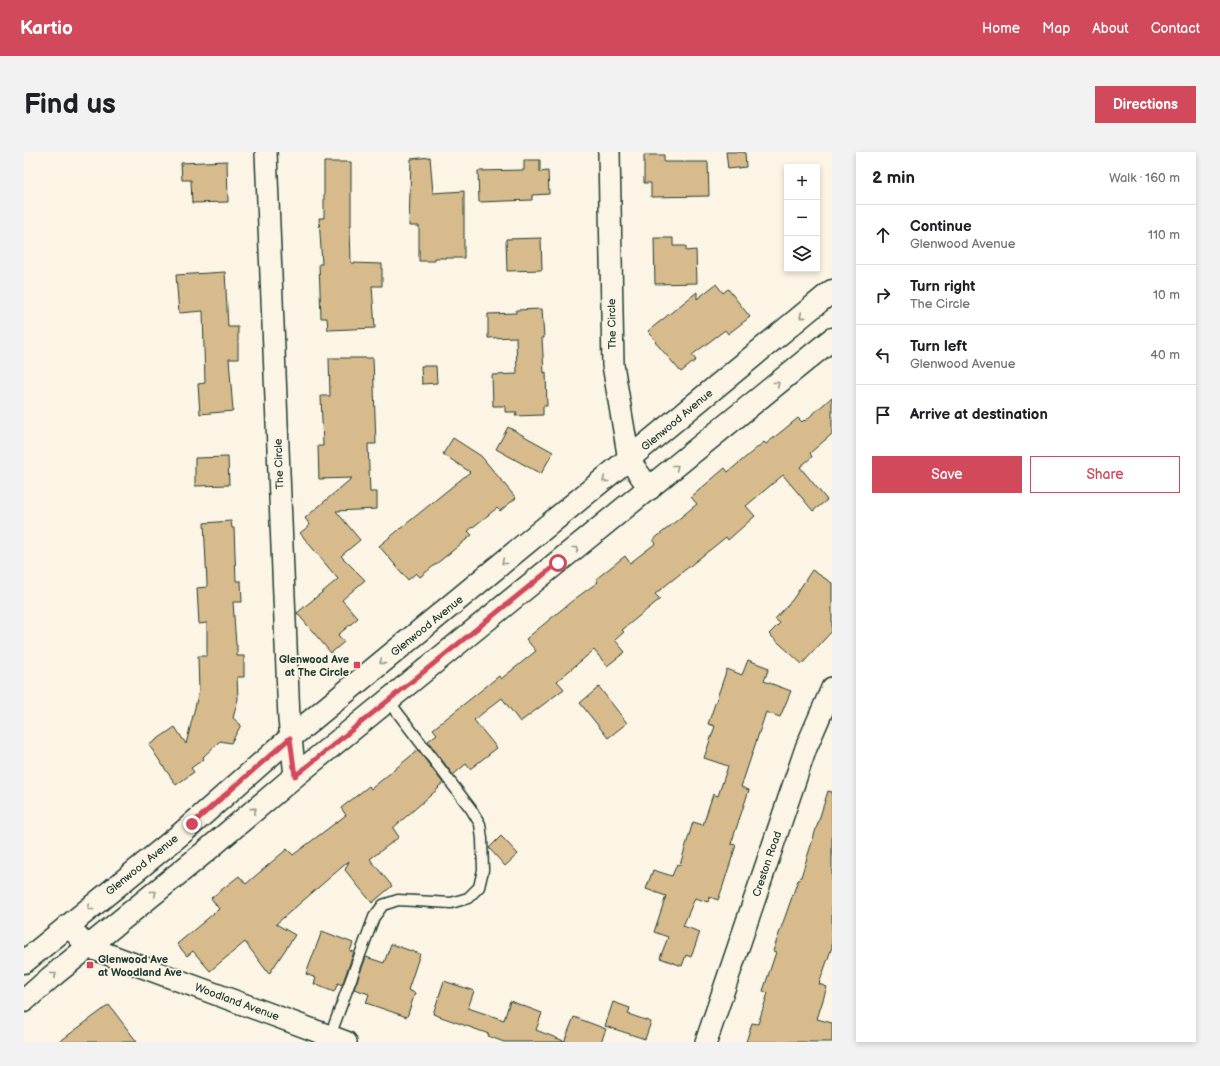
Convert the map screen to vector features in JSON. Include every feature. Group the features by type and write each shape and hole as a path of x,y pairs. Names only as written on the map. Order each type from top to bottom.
{"main road":[{"name":"Glenwood Avenue","path":"24,962 182,833 290,738 629,460 832,291"},
{"path":"24,1001 295,776 832,339"}],"street":[{"name":"The Circle","path":"266,152 290,738 295,776"},
{"name":"The Circle","path":"610,152 613,365 629,460 650,488"},
{"name":"Creston Road","path":"706,1042 806,748 832,688"},
{"name":"Woodland Avenue","path":"68,925 88,947 338,1039"}],"lane":[{"path":"338,1039 374,917 383,905 398,900 451,903 468,898 479,887 482,870 482,839 480,824 388,700"}],"building":[{"path":"726,152 745,152 746,167 728,169"},
{"path":"644,155 664,155 664,162 708,162 709,196 651,197 651,183 644,183"},
{"path":"430,157 433,193 464,191 464,258 435,258 435,261 419,261 419,226 409,226 411,159"},
{"path":"524,160 540,160 540,172 548,171 549,194 532,195 532,200 479,202 478,171 524,170"},
{"path":"227,161 228,202 192,203 191,180 182,180 181,163"},
{"path":"324,162 351,162 351,263 382,264 382,286 372,286 375,328 328,330 327,318 321,318 319,264 322,264 319,218 324,218"},
{"path":"541,238 542,270 507,271 506,239"},
{"path":"654,238 673,238 673,246 686,246 686,251 696,250 697,283 655,284"},
{"path":"225,272 228,327 238,327 238,359 229,359 233,411 200,414 198,384 205,383 203,311 179,313 176,275"},
{"path":"716,284 723,293 728,289 750,317 728,334 725,330 692,355 696,360 681,372 655,342 656,341 648,331 697,292 697,299"},
{"path":"542,309 544,338 542,338 544,373 546,372 547,406 543,406 543,415 515,416 517,412 505,412 505,406 493,406 492,375 517,374 516,337 488,338 488,314 516,313 516,310"},
{"path":"329,358 373,358 376,444 368,444 370,492 377,492 377,509 336,511 360,540 341,556 365,580 342,600 358,618 338,635 344,642 331,653 297,613 338,579 300,533 310,525 305,518 352,478 319,479 318,446 323,446 321,396 330,396"},
{"path":"421,366 436,366 437,383 422,384"},
{"path":"832,397 832,434 810,453 812,457 800,467 827,500 813,511 783,475 746,506 755,516 728,540 726,537 655,594 660,599 622,630 624,632 615,640 625,652 607,666 594,650 557,681 564,689 520,722 502,698 474,720 497,748 470,769 466,764 453,775 428,741 437,734 433,729 499,676 501,679 536,651 526,639 572,601 598,582 596,579 625,556 630,563 656,543 653,540 697,504 691,497 725,468 728,472 764,442 766,444 798,418 802,422 804,420 805,421"},
{"path":"508,427 553,452 541,474 496,449"},
{"path":"453,438 481,456 516,498 500,511 497,508 468,531 472,535 420,577 416,573 408,580 379,546 470,472 443,454"},
{"path":"228,457 229,485 195,486 195,458"},
{"path":"231,521 232,528 234,528 236,581 241,581 242,602 233,602 237,656 244,656 244,677 237,677 238,699 233,718 241,725 231,743 220,741 203,757 204,759 191,768 194,772 176,785 149,745 175,727 186,744 199,691 198,656 207,656 207,623 199,624 197,588 207,587 204,523"},
{"path":"812,570 832,583 832,631 802,664 769,634 780,623 775,619 793,599"},
{"path":"748,660 769,668 764,681 791,691 780,717 766,712 741,787 749,790 731,844 736,845 722,889 718,900 710,897 708,902 695,898 683,926 700,932 691,957 686,955 682,966 660,958 668,937 654,932 666,896 646,889 653,870 672,876 677,864 680,865 693,822 703,825 713,794 718,796 728,766 704,758 715,726 708,724 727,669 742,675"},
{"path":"599,687 627,723 608,738 580,703"},
{"path":"418,750 443,783 393,828 399,837 370,859 392,886 372,903 345,870 349,861 276,924 295,935 269,974 245,942 210,971 193,951 187,956 177,944 219,909 211,898 239,876 246,884 287,849 293,855 346,815 341,808 369,786 371,789"},
{"path":"828,791 832,792 832,947 819,984 827,987 817,1019 832,1023 832,1042 746,1042 752,1023 758,1024 768,993 763,991 776,952 773,951 798,880 800,880"},
{"path":"501,836 518,854 505,866 489,848"},
{"path":"322,931 353,943 350,951 354,952 342,985 338,983 334,992 314,984 316,978 306,974"},
{"path":"391,944 420,954 408,990 415,993 407,1017 366,1003 369,994 354,989 366,957 384,963"},
{"path":"444,981 474,991 468,1008 504,1020 510,1001 542,1013 536,1030 564,1042 504,1042 488,1036 489,1034 433,1014"},
{"path":"613,1002 630,1008 628,1014 651,1022 645,1039 605,1026"},
{"path":"109,1005 137,1042 59,1042"},
{"path":"574,1017 606,1029 601,1042 564,1042"}],"place":[{"name":"Glenwood Ave at The Circle","path":"357,665"},
{"name":"Glenwood Ave at Woodland Ave","path":"90,965"}],"route":[{"path":"192,824 290,738 295,776 558,563"}]}
